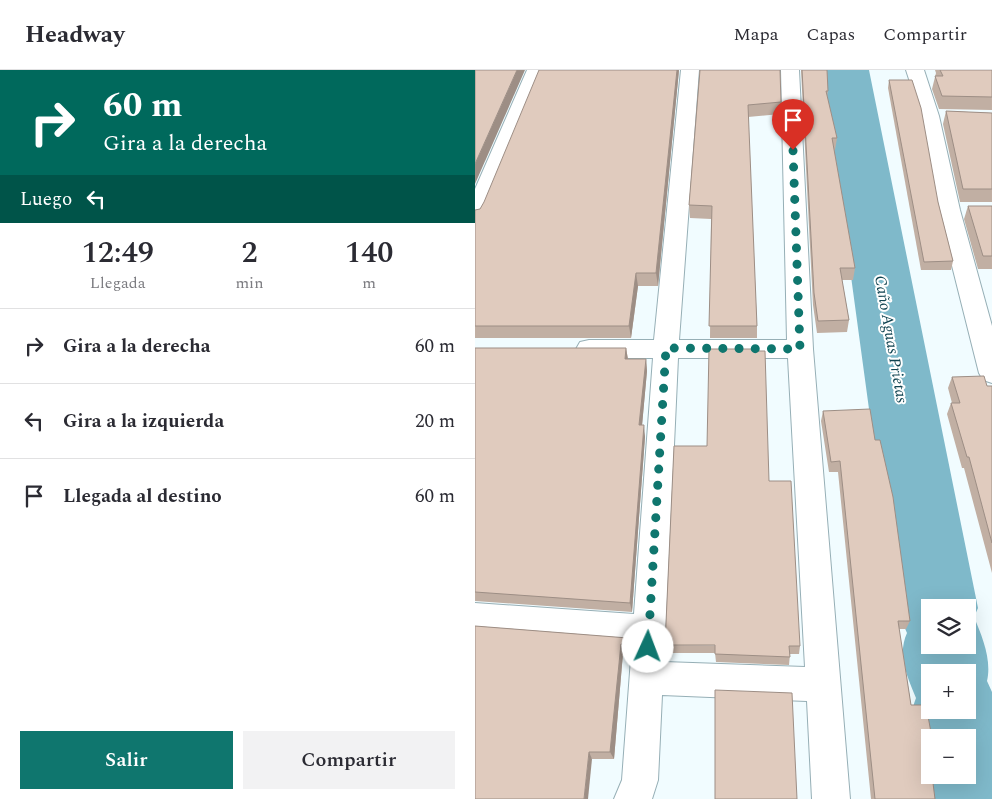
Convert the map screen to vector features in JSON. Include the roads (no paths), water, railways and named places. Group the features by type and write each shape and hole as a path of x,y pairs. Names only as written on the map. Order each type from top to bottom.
{"street":[{"path":"475,214 536,70"},
{"path":"633,799 640,780 666,348 690,70"},
{"path":"790,70 800,349 831,799"},
{"path":"915,70 939,116 986,332 992,373"},
{"path":"571,349 800,349"},
{"path":"475,618 649,631"},
{"path":"647,678 823,685"}],"waterway":[{"name":"Caño Aguas Prietas","path":"846,70 935,599"},
{"name":"Caño Aguas Prietas","path":"945,654 947,664"},
{"name":"Caño Aguas Prietas","path":"957,719 958,729"},
{"name":"Caño Aguas Prietas","path":"968,784 970,799"}]}
